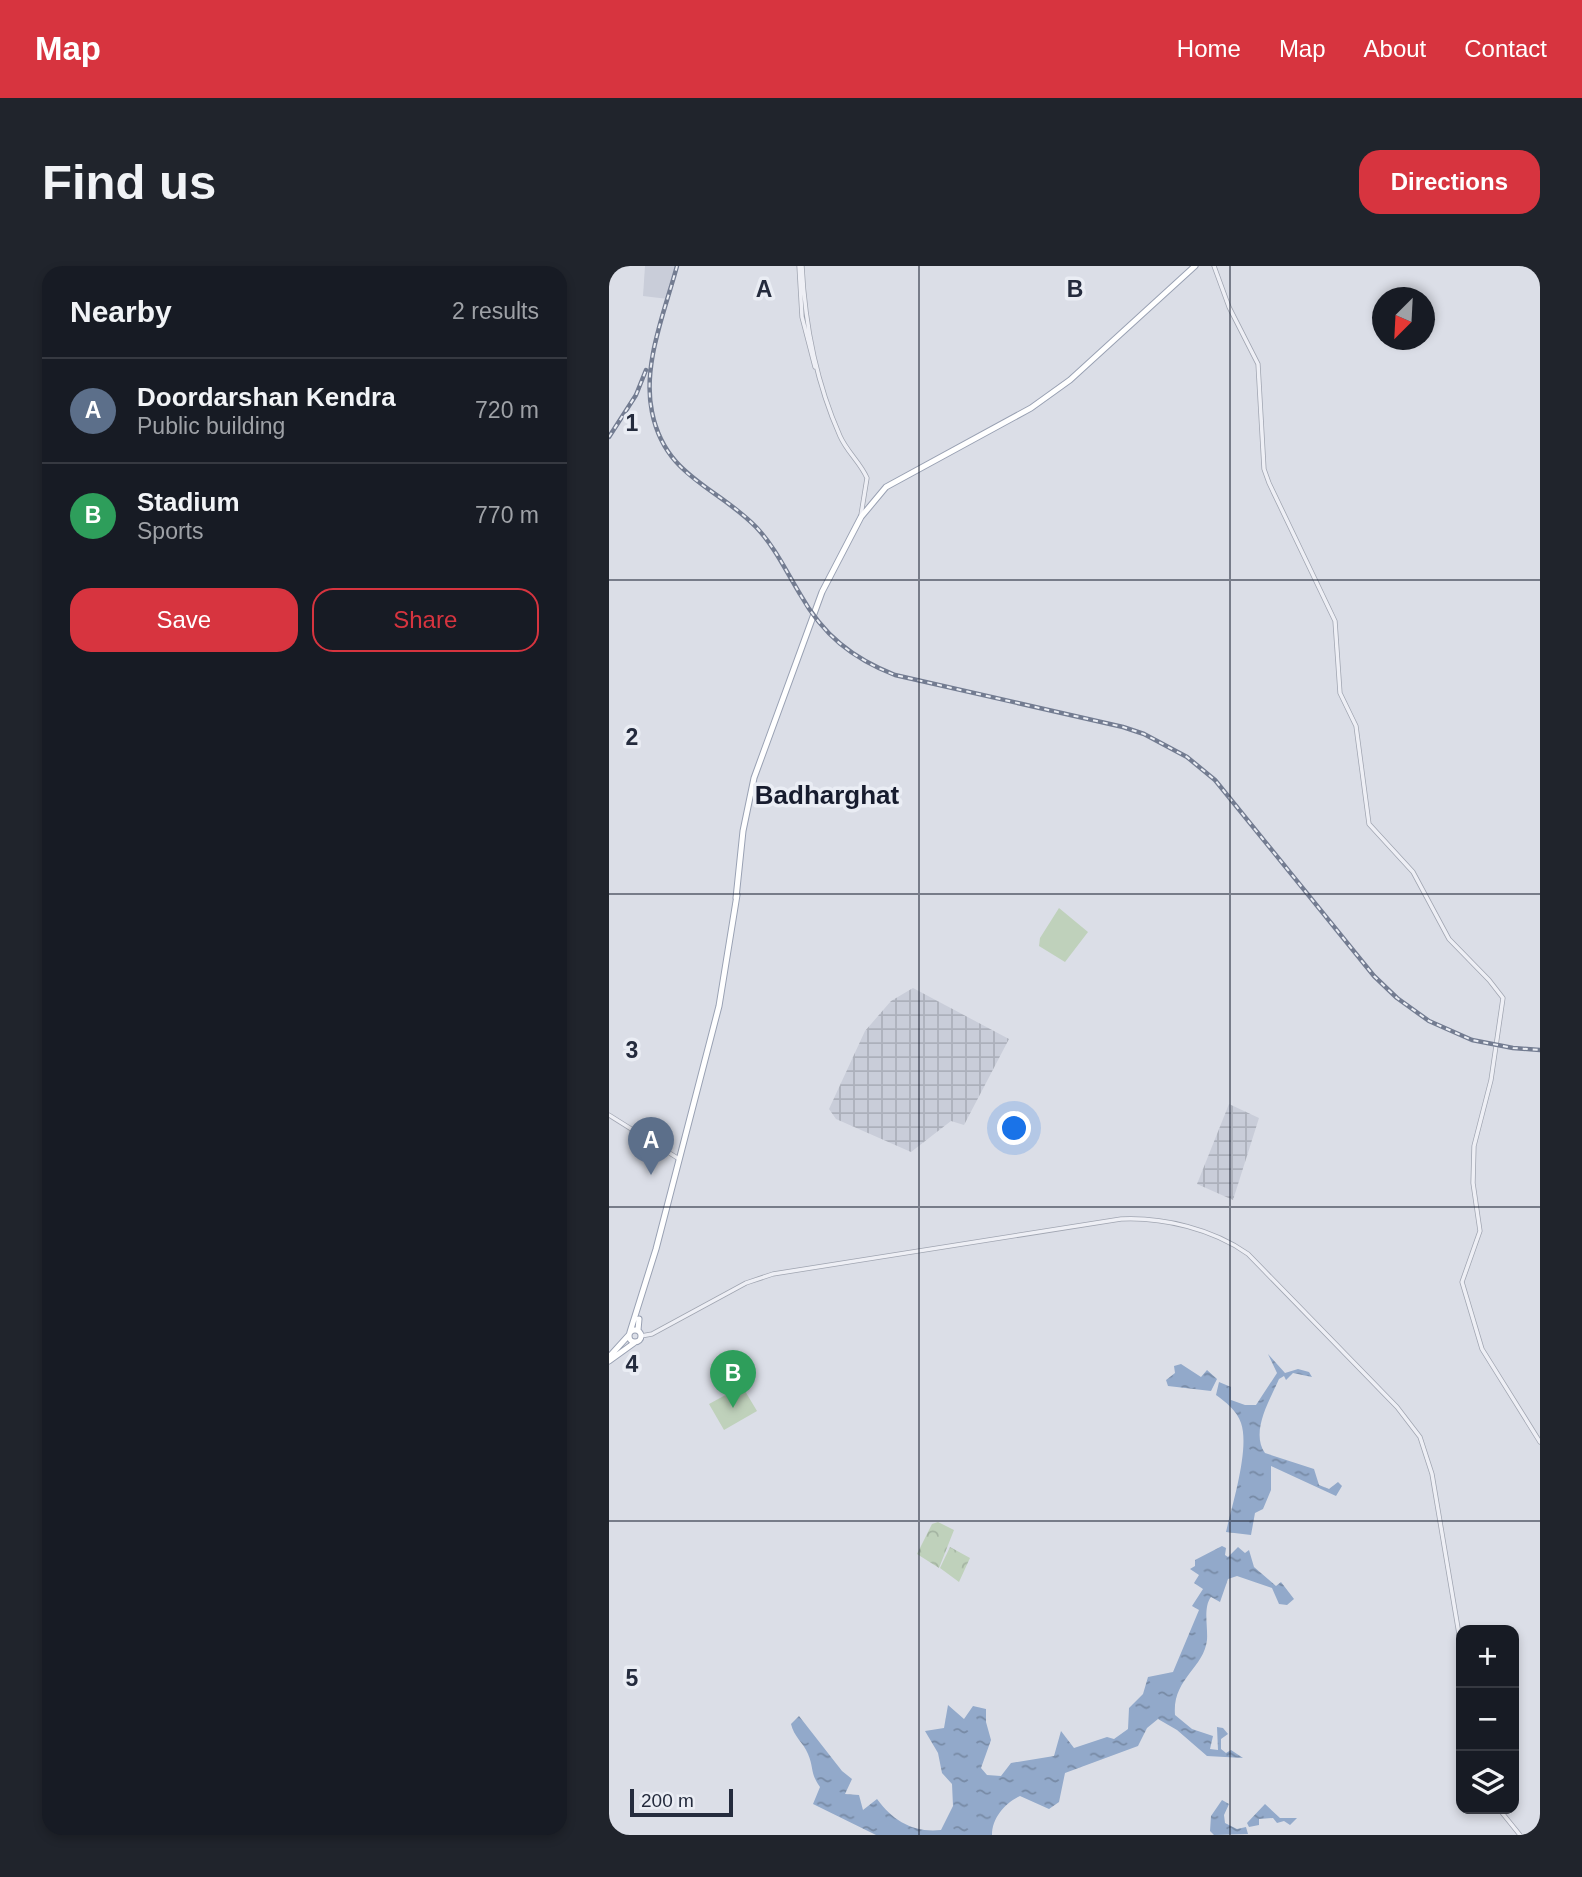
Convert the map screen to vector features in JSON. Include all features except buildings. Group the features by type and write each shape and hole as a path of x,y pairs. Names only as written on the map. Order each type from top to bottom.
{"main road":[{"path":"609,1359 629,1333 656,1250 722,1007 743,831 756,776 822,592 861,517 886,486 1031,408 1070,380 1195,266"},
{"path":"609,1359 634,1343 640,1333 679,1159"},
{"path":"629,1333 640,1333"},
{"path":"629,1333 634,1343"}],"street":[{"path":"800,266 804,314 816,369 841,438 867,478 861,517"},
{"path":"1214,266 1229,307 1258,365 1264,469 1335,621 1340,693 1356,726 1367,818 1375,832 1413,872 1445,934 1489,980 1503,1001 1491,1080 1474,1146 1473,1183 1480,1231 1462,1282 1482,1349 1540,1442"},
{"path":"609,1115 679,1159"},
{"path":"640,1333 652,1334 746,1283 803,1269 1121,1219 1170,1223 1219,1238 1248,1254 1397,1407 1420,1437 1432,1474 1457,1625"},
{"path":"1503,1814 1520,1835"}],"shaded area":[{"path":"645,266 677,266 668,299 643,296"},
{"path":"913,988 1009,1039 964,1125 951,1121 911,1152 836,1119 829,1109 865,1031 891,1001"},
{"path":"1229,1104 1259,1118 1233,1200 1197,1184"}],"green space":[{"path":"1059,908 1088,932 1065,962 1039,946 1040,938"},
{"path":"742,1386 757,1411 724,1430 709,1404"},
{"path":"938,1522 954,1530 939,1568 917,1554 932,1524"},
{"path":"950,1547 970,1558 959,1582 940,1568"}],"water":[{"path":"1268,1354 1285,1373 1298,1369 1309,1372 1312,1377 1293,1373 1286,1380 1284,1376 1279,1379 1260,1426 1261,1445 1265,1453 1314,1469 1319,1485 1329,1489 1338,1482 1342,1486 1336,1496 1271,1466 1271,1490 1263,1509 1255,1513 1251,1535 1226,1532 1239,1477 1243,1434 1237,1415 1216,1395 1219,1382 1231,1387 1231,1400 1245,1405 1256,1405 1277,1373"},
{"path":"1181,1364 1201,1377 1207,1370 1217,1379 1211,1391 1168,1386 1166,1380 1175,1373 1174,1366"},
{"path":"1222,1546 1226,1548 1225,1555 1228,1557 1238,1547 1245,1553 1249,1550 1254,1567 1276,1586 1281,1582 1294,1599 1287,1605 1279,1604 1272,1588 1237,1576 1228,1579 1220,1602 1211,1597 1209,1601 1205,1650 1178,1692 1175,1715 1192,1729 1213,1736 1210,1749 1218,1750 1217,1727 1223,1728 1228,1734 1221,1739 1221,1749 1226,1753 1231,1750 1243,1758 1207,1756 1177,1730 1158,1719 1147,1728 1138,1746 1065,1773 1059,1802 1049,1809 1020,1796 1014,1799 997,1817 992,1835 876,1835 813,1804 820,1787 808,1754 791,1724 799,1716 842,1771 852,1779 845,1794 859,1795 863,1810 877,1799 897,1819 922,1830 941,1830 953,1806 952,1784 942,1773 938,1753 925,1731 944,1728 948,1705 964,1719 973,1706 986,1709 991,1740 981,1768 987,1775 1001,1776 1011,1763 1054,1756 1061,1731 1074,1748 1107,1737 1114,1739 1128,1729 1129,1708 1143,1694 1148,1677 1173,1672 1199,1610 1192,1606 1203,1589 1194,1583 1199,1575 1190,1569 1195,1566 1195,1560"},
{"path":"1222,1800 1229,1804 1224,1815 1225,1823 1237,1829 1246,1827 1248,1834 1214,1835 1210,1831 1211,1816"},
{"path":"1265,1804 1280,1818 1297,1818 1290,1825 1284,1821 1277,1823 1273,1818 1259,1819 1259,1825 1249,1827 1247,1823"}],"railway":[{"path":"677,266 652,357 650,394 659,434 668,452 680,466 741,513 763,535 809,609 840,644 865,661 895,675 1123,727 1144,734 1187,757 1215,780 1374,976 1397,998 1429,1021 1472,1040 1540,1050"},
{"path":"609,437 636,395 646,370"}],"place":[{"name":"Doordarshan Kendra","path":"651,1175"},
{"name":"Stadium","path":"733,1408"}],"district":[{"name":"Badharghat","path":"827,795"}]}
